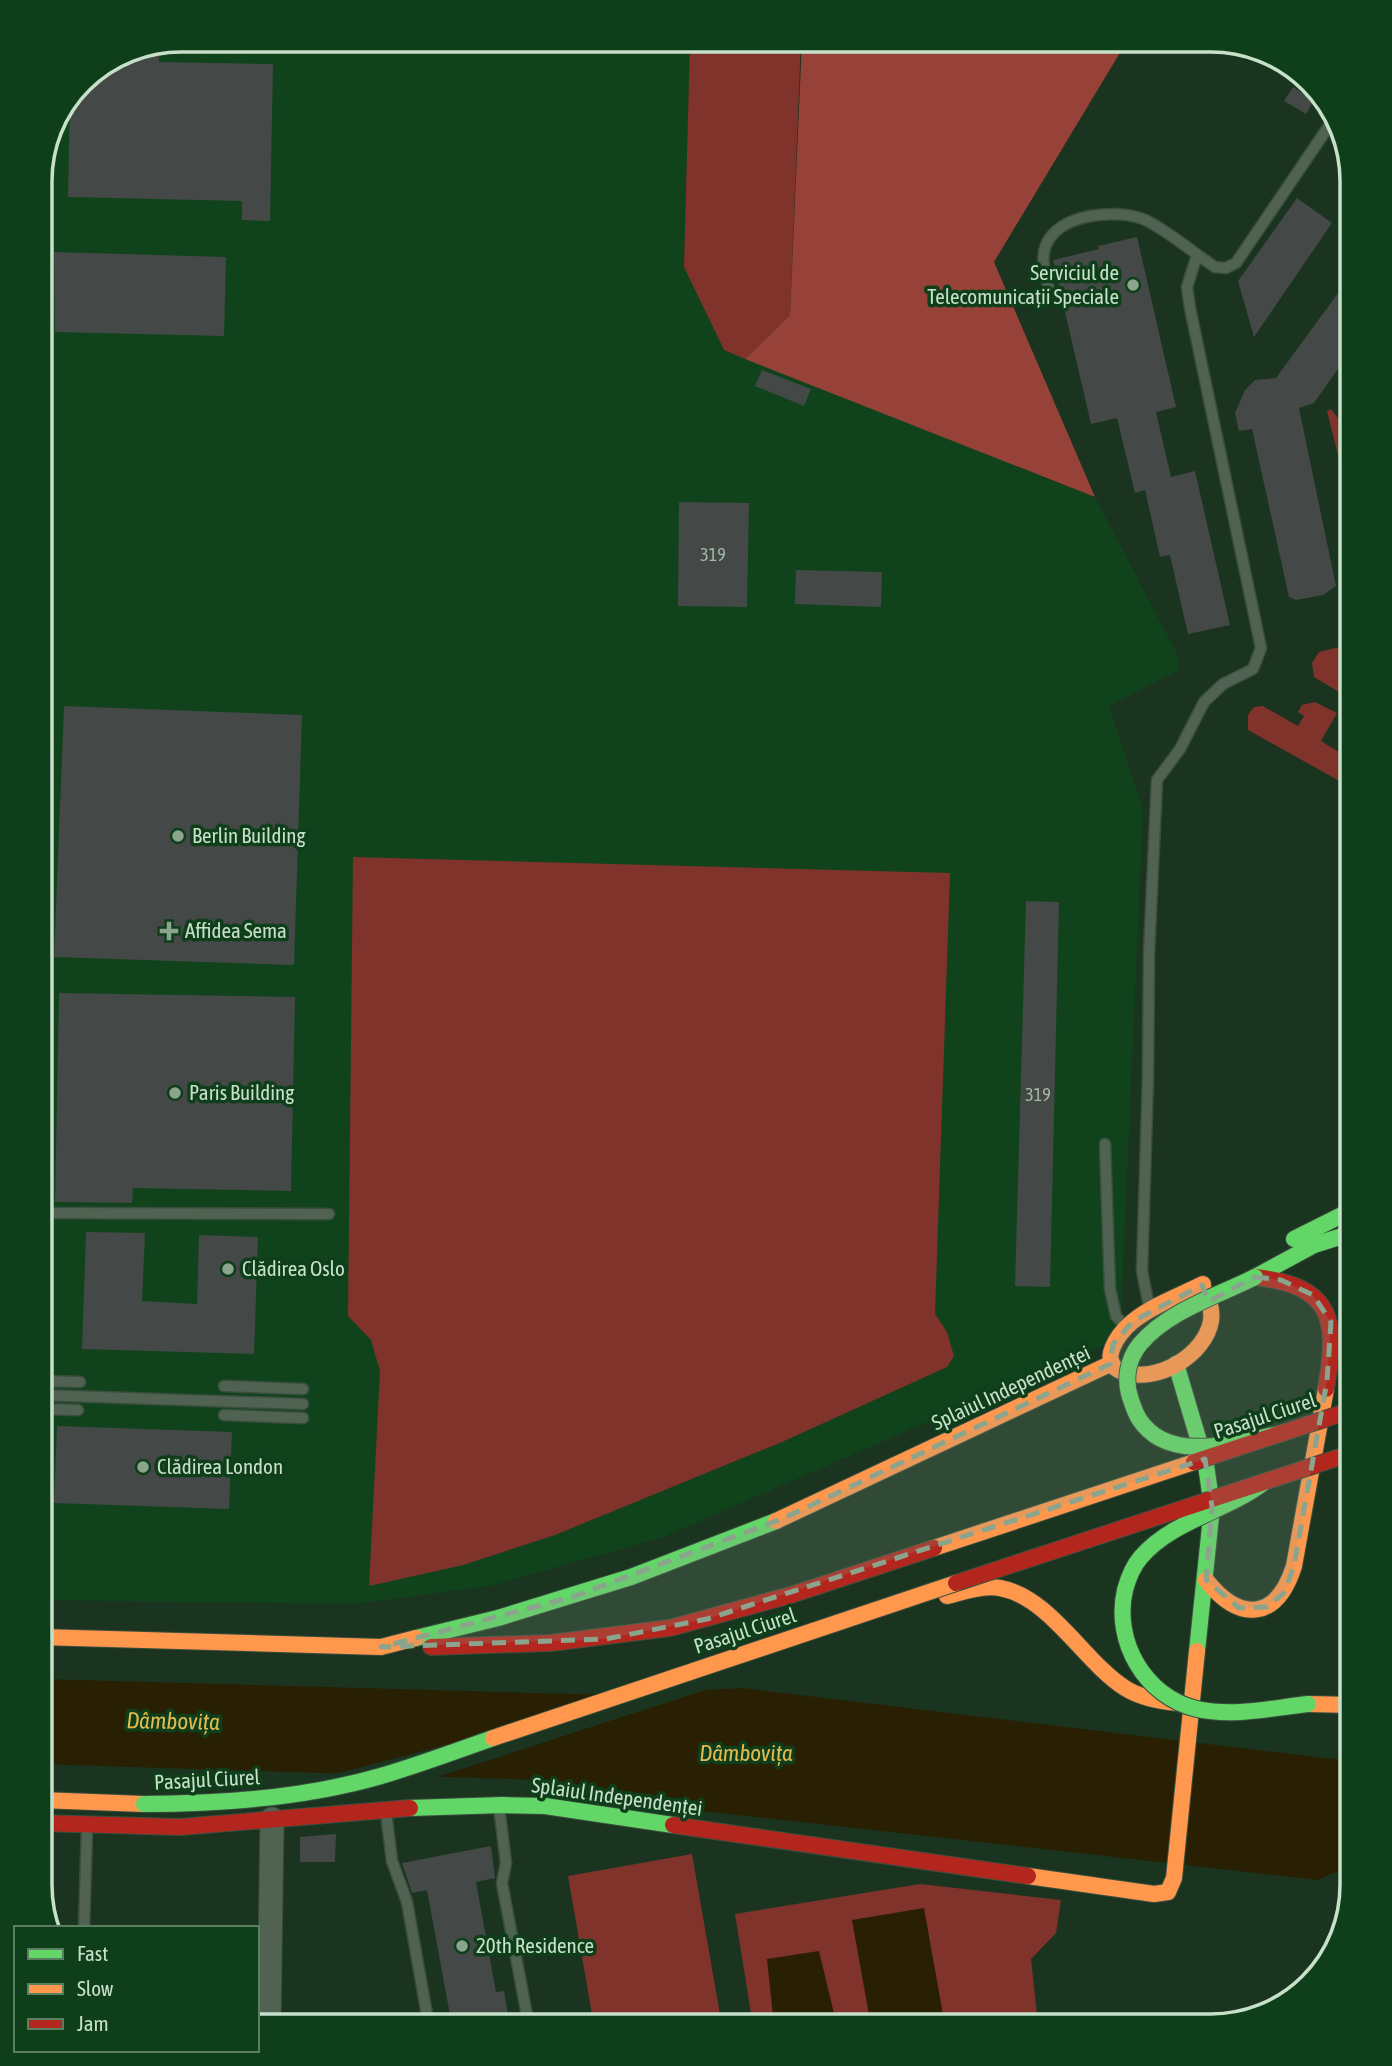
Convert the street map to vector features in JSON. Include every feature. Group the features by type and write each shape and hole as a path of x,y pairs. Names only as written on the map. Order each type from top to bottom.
{"main road":[{"path":"1271,1250 1340,1216"},
{"path":"1279,1434 1195,1448 1176,1447 1161,1441 1135,1414 1127,1390 1129,1364 1144,1340 1175,1318 1312,1246 1340,1235"},
{"name":"Splaiul Independenței","path":"1202,1285 1212,1310 1209,1330 1195,1351 1176,1364 1154,1372 1140,1374 1118,1370 1110,1356 1113,1343 1126,1327 1150,1310 1225,1273"},
{"path":"1176,1364 1212,1494 1206,1580 1223,1599 1239,1608 1267,1607 1276,1602 1290,1583 1327,1381 1332,1333 1324,1307 1313,1295 1297,1286 1255,1277"},
{"name":"Splaiul Independenței","path":"52,1637 380,1647 572,1597 702,1551 784,1518 1112,1363"},
{"name":"Pasajul Ciurel","path":"380,1647 545,1644 606,1639 670,1628 791,1595 1340,1413"},
{"name":"Pasajul Ciurel","path":"52,1800 188,1804 264,1799 320,1791 381,1776 1340,1457"},
{"path":"1182,1704 1152,1683 1130,1651 1124,1637 1121,1620 1129,1575 1138,1559 1157,1541 1238,1500 1263,1483"},
{"name":"Splaiul Independenței","path":"52,1824 199,1826 386,1809 498,1805 574,1810 1154,1894 1168,1892 1174,1878 1206,1580"},
{"path":"895,1604 914,1604 988,1588 1013,1592 1035,1607 1123,1687 1153,1700 1210,1710 1340,1704"},
{"path":"1311,1704 1340,1690"}],"street":[{"path":"269,2013 272,1819"}],"lane":[{"path":"1051,298 1043,261 1046,244 1057,230 1088,216 1111,213 1146,220 1215,267 1226,268 1236,263 1328,128"},
{"path":"1150,1310 1142,1271 1149,953 1157,779 1180,749 1204,702 1223,684 1253,669 1261,648 1190,308 1187,287 1198,256"},
{"path":"1105,1144 1110,1289 1116,1316 1126,1327"},
{"path":"52,1213 329,1213"},
{"path":"52,1381 80,1382"},
{"path":"224,1386 303,1389"},
{"path":"52,1395 303,1404"},
{"path":"52,1409 78,1410"},
{"path":"224,1415 303,1418"},
{"path":"498,1805 506,1863 502,1883 527,2013"},
{"path":"386,1809 393,1861 407,1902 427,2013"},
{"path":"84,1926 87,1826"}],"highlighted area":[{"path":"1255,1277 1281,1280 1313,1295 1331,1322 1327,1381 1294,1566 1284,1593 1267,1607 1239,1608 1206,1580 1212,1507 1205,1459 707,1619 606,1639 381,1647 572,1597 784,1518 1110,1364 1113,1344 1133,1321 1202,1285 1209,1301"}],"shaded area":[{"path":"690,53 684,267 724,350 1095,497 1178,656 1178,671 1109,706 1143,809 1120,1338 661,1538 489,1586 355,1604 52,1600 55,156 66,124 84,96 96,84 132,62 156,55"},
{"path":"690,53 800,53 790,315 745,359 724,350 684,267"},
{"path":"801,53 1120,53 994,262 1095,497 745,359 790,315"},
{"path":"1331,409 1340,421 1340,463 1327,411"},
{"path":"1340,647 1340,693 1314,677 1312,663 1319,652"},
{"path":"1315,702 1337,713 1321,741 1340,753 1340,781 1248,730 1248,715 1254,707 1263,706 1298,726 1304,716 1298,712 1302,705"},
{"path":"353,857 950,873 935,1314 947,1332 954,1356 947,1367 782,1442 555,1535 463,1565 369,1586 380,1371 371,1340 348,1316"},
{"path":"692,1854 720,2014 592,2013 568,1876"},
{"path":"920,1884 1061,1900 1056,1933 1031,1959 1037,2014 751,2014 735,1914"}],"water":[{"name":"Dâmbovița","path":"52,1679 570,1694 742,1688 1340,1760 1340,1871 1319,1880 702,1811 541,1780 52,1764"},
{"path":"924,1908 943,2014 869,2014 852,1920"},
{"path":"819,1951 834,2014 773,2014 767,1959"}],"pier":[{"path":"718,1686 434,1778 331,1775 657,1690"}],"building":[{"path":"159,55 159,62 273,64 270,221 242,220 242,201 68,197 70,118 84,96 103,79 132,62"},
{"path":"1293,87 1313,102 1306,114 1284,101"},
{"path":"1297,198 1332,223 1254,337 1238,281"},
{"path":"1137,237 1176,407 1156,412 1171,477 1195,471 1230,625 1188,634 1170,555 1160,557 1145,490 1135,493 1117,418 1091,424 1053,260"},
{"path":"54,252 226,257 224,336 55,332"},
{"path":"1340,290 1340,366 1314,403 1299,408 1336,586 1323,595 1296,600 1289,597 1252,429 1239,431 1235,413 1245,390 1255,380 1276,378"},
{"path":"762,370 811,389 804,406 755,386"},
{"path":"679,502 749,503 747,607 678,606"},
{"path":"796,570 882,572 881,607 795,604"},
{"name":"Berlin Building","path":"64,706 302,715 294,965 54,957"},
{"path":"1026,901 1059,902 1050,1287 1015,1286"},
{"name":"Paris Building","path":"59,993 295,997 291,1191 133,1188 132,1203 55,1202"},
{"name":"Clădirea Oslo","path":"86,1232 145,1233 142,1301 197,1304 199,1235 258,1237 254,1354 82,1349"},
{"name":"Clădirea London","path":"57,1426 232,1432 229,1509 54,1503"},
{"path":"336,1834 335,1862 300,1862 300,1837"},
{"name":"20th Residence","path":"491,1846 495,1878 476,1882 496,1992 504,1991 508,2013 450,2013 427,1890 412,1893 402,1863"}],"traffic: fast":[{"path":"1294,1239 1340,1216"},
{"path":"1255,1277 1314,1245 1340,1237"},
{"path":"1255,1277 1179,1313 1151,1332 1132,1357 1128,1385 1139,1419 1152,1433 1167,1442 1204,1447 1279,1434"},
{"path":"1176,1364 1206,1465 1212,1507 1197,1651"},
{"path":"1263,1483 1168,1534 1141,1557 1125,1590 1124,1628 1129,1647 1148,1680 1178,1703 1197,1709 1224,1712 1308,1704"},
{"path":"416,1638 498,1618 631,1577 776,1521"},
{"path":"144,1804 234,1801 323,1790 395,1772 493,1738"},
{"path":"410,1808 545,1806 673,1825"}],"traffic: slow":[{"path":"1202,1285 1208,1298 1211,1321 1200,1345 1177,1364 1150,1374 1136,1375 1115,1368 1111,1362 1112,1348 1132,1322 1166,1301 1203,1284"},
{"path":"776,1521 1112,1363"},
{"path":"1206,1580 1232,1604 1244,1609 1268,1605 1287,1584 1294,1566 1326,1389"},
{"path":"934,1548 1194,1462"},
{"path":"493,1738 956,1583"},
{"path":"947,1596 987,1587 1018,1594 1051,1617 1095,1663 1125,1688 1145,1697 1182,1704"},
{"path":"52,1637 381,1647 416,1638"},
{"path":"1028,1876 1154,1894 1168,1892 1174,1878 1197,1651"},
{"path":"1308,1704 1340,1705"},
{"path":"52,1800 144,1804"}],"traffic: jam":[{"path":"1255,1277 1301,1288 1315,1298 1324,1310 1331,1343 1326,1389"},
{"path":"1194,1462 1340,1414"},
{"path":"956,1583 1340,1457"},
{"path":"670,1628 791,1595 934,1548"},
{"path":"431,1647 551,1643 670,1628"},
{"path":"52,1823 180,1827 410,1808"},
{"path":"673,1825 1028,1876"}],"place":[{"name":"Serviciul de Telecomunicații Speciale","path":"1133,285"},
{"name":"Berlin Building","path":"178,836"},
{"name":"Affidea Sema","path":"169,931"},
{"name":"Paris Building","path":"175,1093"},
{"name":"Clădirea Oslo","path":"228,1269"},
{"name":"Clădirea London","path":"143,1467"},
{"name":"20th Residence","path":"462,1946"}]}
